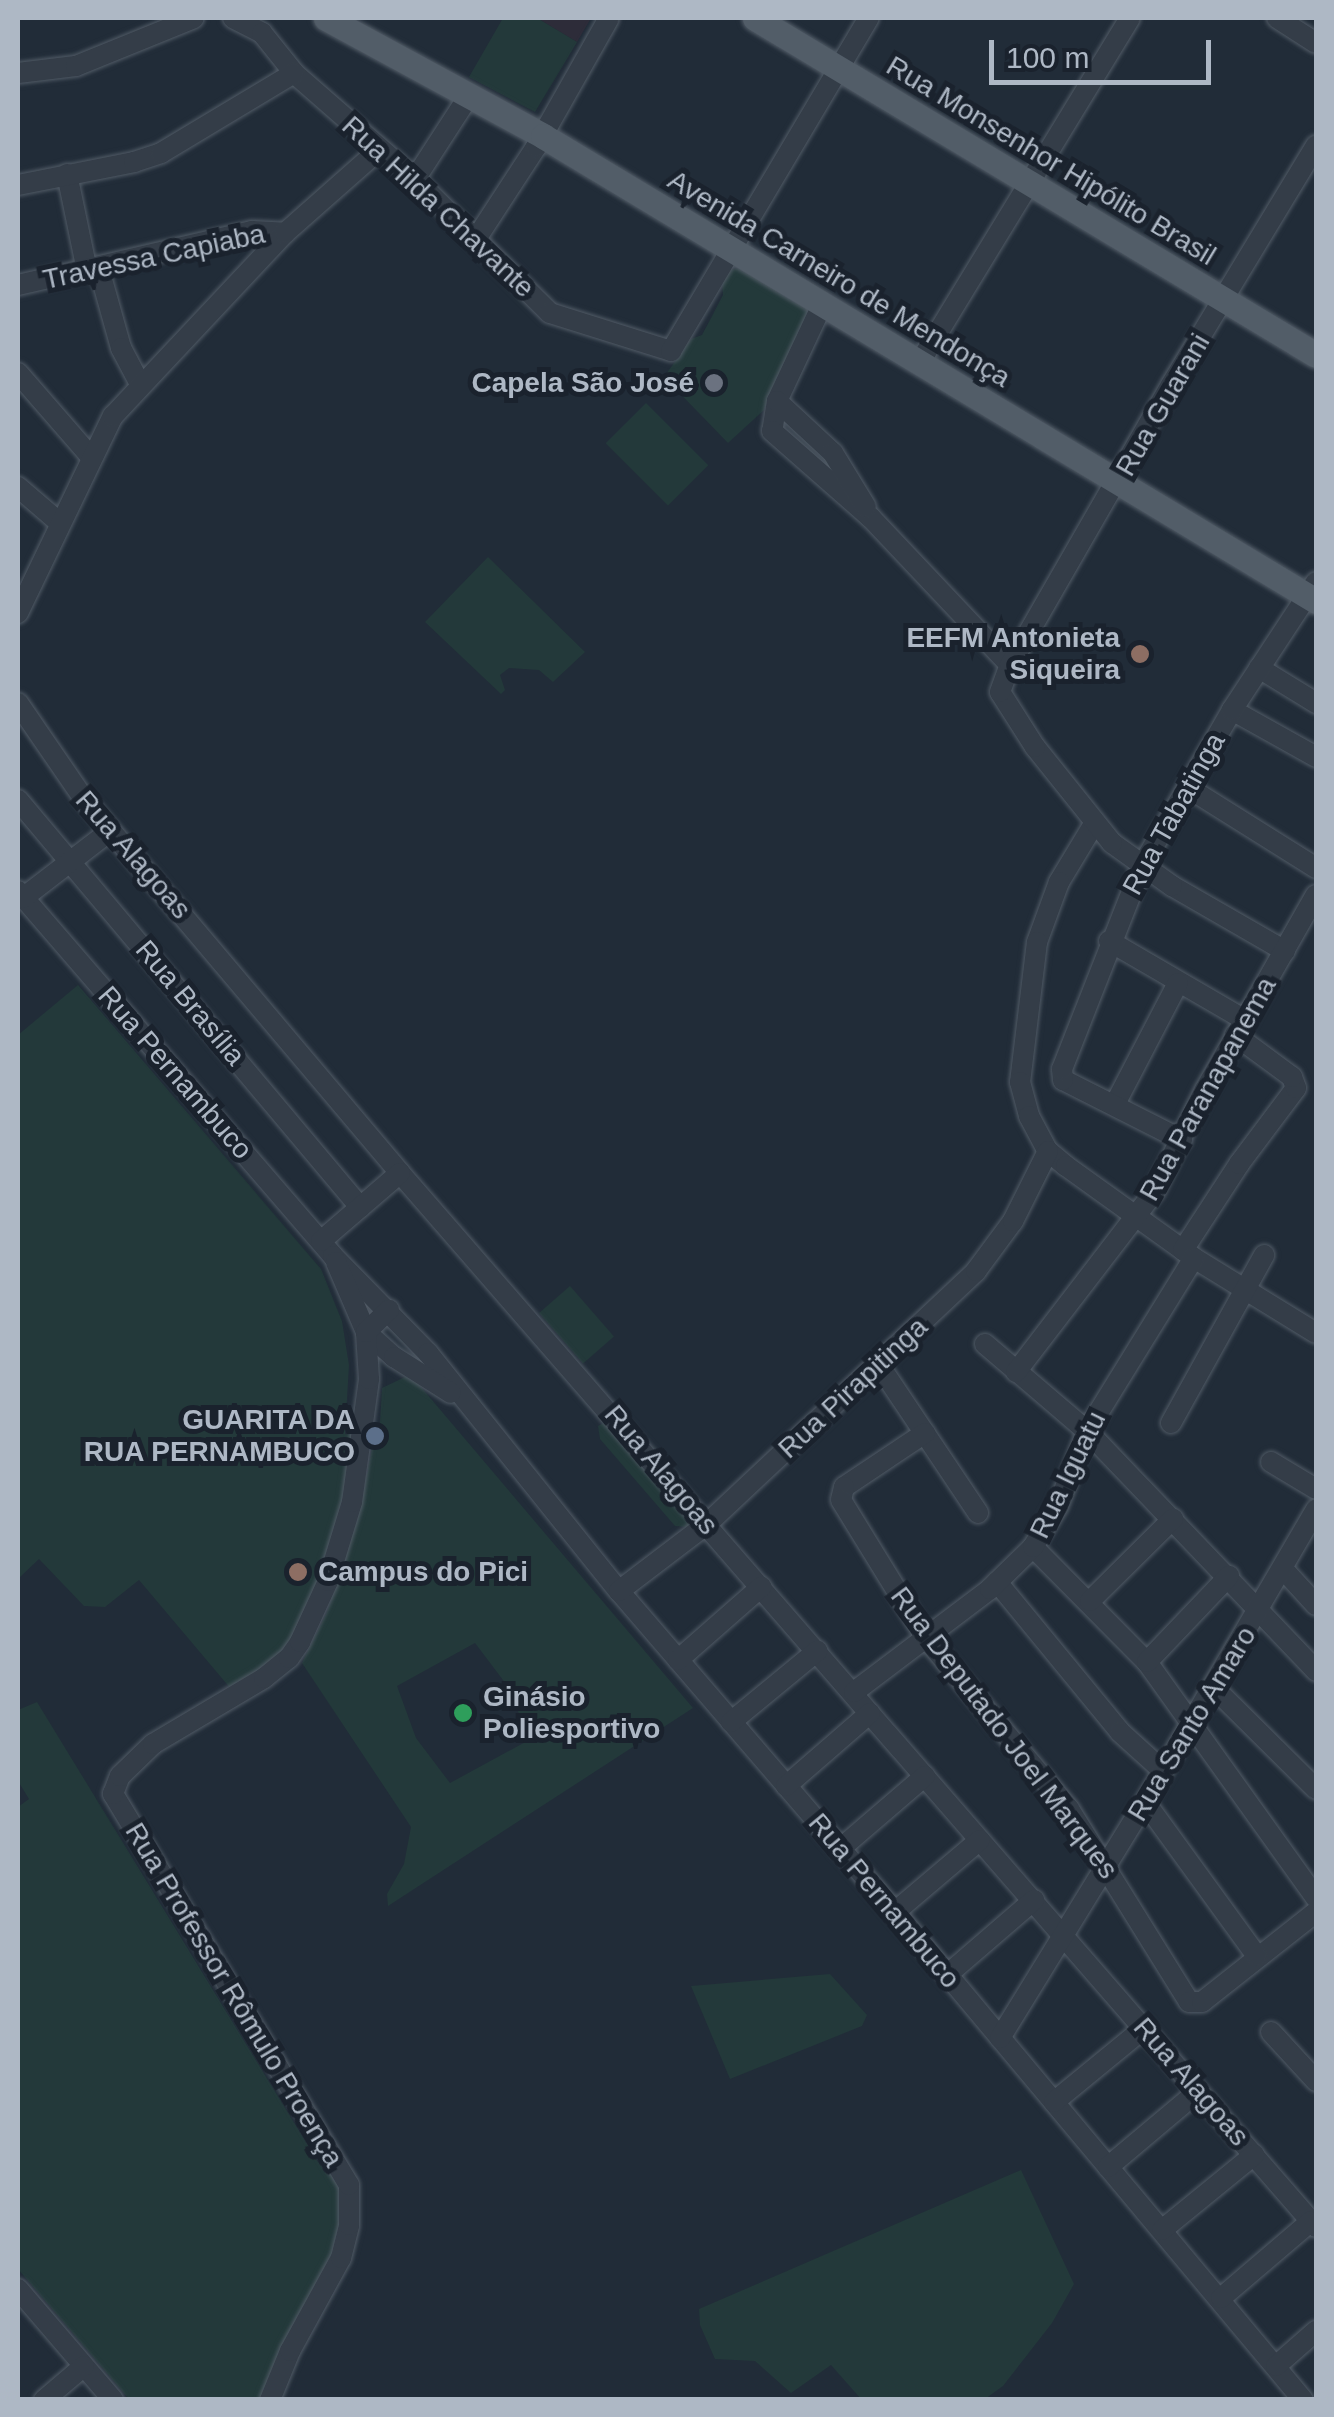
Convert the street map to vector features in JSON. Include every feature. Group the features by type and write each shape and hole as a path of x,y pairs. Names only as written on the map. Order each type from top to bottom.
{"main road":[{"name":"Rua Monsenhor Hipólito Brasil","path":"755,18 1316,355"},
{"name":"Avenida Carneiro de Mendonça","path":"337,19 1314,593"}],"street":[{"path":"18,73 76,66 194,18"},
{"name":"Rua Hilda Chavante","path":"232,18 262,33 294,72 415,179 558,318 671,351 730,252"},
{"path":"476,239 542,136 609,18"},
{"path":"730,252 869,18"},
{"path":"920,362 1130,18"},
{"path":"1277,18 1316,43"},
{"path":"18,185 161,153 294,72"},
{"path":"415,179 470,94"},
{"name":"Rua Guarani","path":"1010,665 1171,385 1226,301 1316,146"},
{"name":"Travessa Capiaba","path":"18,286 252,230 285,232 380,149"},
{"path":"68,174 93,270 120,348 140,384"},
{"path":"18,613 113,416 285,232"},
{"path":"822,305 777,401 770,424 772,431 871,518 1010,665 1002,698 1073,790 1094,824 1142,866 1286,951"},
{"path":"18,373 91,457"},
{"path":"18,487 60,523"},
{"name":"Rua Tabatinga","path":"1115,1104 1063,1080 1065,1063 1109,940 1142,866 1232,710 1314,593"},
{"path":"1260,668 1316,704"},
{"name":"Rua Alagoas","path":"18,703 55,762 110,831 400,1173 1314,2224"},
{"path":"1232,710 1316,757"},
{"path":"1187,787 1316,868"},
{"name":"Rua Brasília","path":"18,800 360,1207"},
{"path":"1094,824 1060,882 1037,942 1020,1082 1029,1116 1048,1151 1188,1254 1316,1333"},
{"path":"20,895 110,831"},
{"name":"Rua Pernambuco","path":"20,895 327,1248 389,1310 619,1591 1222,2298 1303,2400"},
{"name":"Rua Paranapanema","path":"1016,1372 1155,1191 1240,1028 1316,895"},
{"path":"1109,940 1240,1028"},
{"path":"1178,983 1115,1104 1182,1140"},
{"name":"Rua Iguatu","path":"854,1692 998,1582 1033,1547 1058,1506 1087,1430 1238,1164 1296,1088 1292,1077 1240,1028"},
{"name":"Rua Pirapitinga","path":"619,1591 707,1524 976,1271 1001,1241 1048,1151"},
{"path":"327,1248 360,1207 400,1173"},
{"name":"Rua Pernambuco","path":"327,1248 366,1332 394,1357 464,1402"},
{"path":"1171,1423 1264,1255"},
{"path":"366,1332 389,1310"},
{"path":"369,1379 394,1357 406,1330"},
{"name":"Rua Professor Rômulo Proença","path":"270,2400 290,2351 341,2258 349,2225 349,2185 112,1794 120,1776 153,1744 278,1668 300,1642 342,1542 369,1379 366,1332"},
{"path":"984,1344 1087,1430 1261,1608 1316,1671"},
{"path":"879,1365 978,1512"},
{"name":"Rua Deputado Joel Marques","path":"925,1433 844,1487 843,1503 926,1638 1023,1752 1106,1866 1190,2002 1202,2002 1257,1956"},
{"path":"1272,1462 1316,1489"},
{"name":"Rua Santo Amaro","path":"1000,2038 1146,1802 1316,1509"},
{"path":"1090,1601 1173,1519"},
{"path":"1033,1547 1147,1662 1316,1898"},
{"path":"1283,1569 1316,1605"},
{"path":"1147,1662 1229,1576"},
{"path":"998,1582 1120,1732 1163,1771"},
{"path":"678,1660 761,1587"},
{"path":"731,1722 817,1651"},
{"path":"1214,1687 1316,1789"},
{"path":"786,1786 870,1713"},
{"path":"840,1848 926,1776"},
{"path":"1146,1802 1257,1956 1316,1912"},
{"path":"895,1912 980,1840"},
{"path":"946,1975 1034,1900"},
{"path":"1054,2102 1144,2028"},
{"path":"1271,2032 1316,2082"},
{"path":"1108,2167 1197,2092"},
{"path":"1162,2230 1254,2156"},
{"path":"1222,2298 1314,2224"},
{"path":"18,2289 113,2400"},
{"path":"1276,2366 1316,2331"},
{"path":"44,2400 84,2366"}],"shaded area":[{"path":"537,18 591,18 577,42"}],"green space":[{"path":"503,18 537,18 577,42 535,112 469,77"},
{"path":"739,268 810,311 764,410 728,443 664,377 691,339 702,335 723,295 722,282 731,270"},
{"path":"646,403 708,465 668,506 606,443"},
{"path":"488,557 585,652 553,682 539,670 509,668 500,675 505,690 501,694 425,622"},
{"path":"78,985 321,1269 342,1321 349,1365 345,1434 354,1435 347,1486 308,1614 286,1652 231,1689 139,1580 105,1607 84,1606 39,1559 18,1579 18,1035"},
{"path":"570,1286 614,1337 583,1363 539,1313"},
{"path":"407,1376 415,1380 693,1708 388,1906 387,1894 404,1864 411,1827 302,1663 327,1612 358,1517 374,1439 379,1440 382,1388","holes":["475,1643 509,1688 529,1740 450,1783 416,1738 397,1686"]},
{"path":"607,1421 692,1521 687,1527 675,1526 600,1439 598,1426"},
{"path":"37,1702 318,2162 323,2159 341,2189 341,2236 262,2399 129,2399 18,2269 18,1807 29,1799 18,1781 18,1710"},
{"path":"830,1974 867,2015 862,2026 730,2079 691,1986"},
{"path":"1021,2170 1074,2284 1052,2323 1003,2386 985,2399 861,2399 831,2365 791,2393 755,2361 715,2359 700,2325 699,2309"}],"place":[{"name":"Capela São José","path":"714,383"},
{"name":"EEFM Antonieta Siqueira","path":"1140,654"},
{"name":"GUARITA DA RUA PERNAMBUCO","path":"375,1436"},
{"name":"Campus do Pici","path":"298,1572"},
{"name":"Ginásio Poliesportivo","path":"463,1713"}]}
